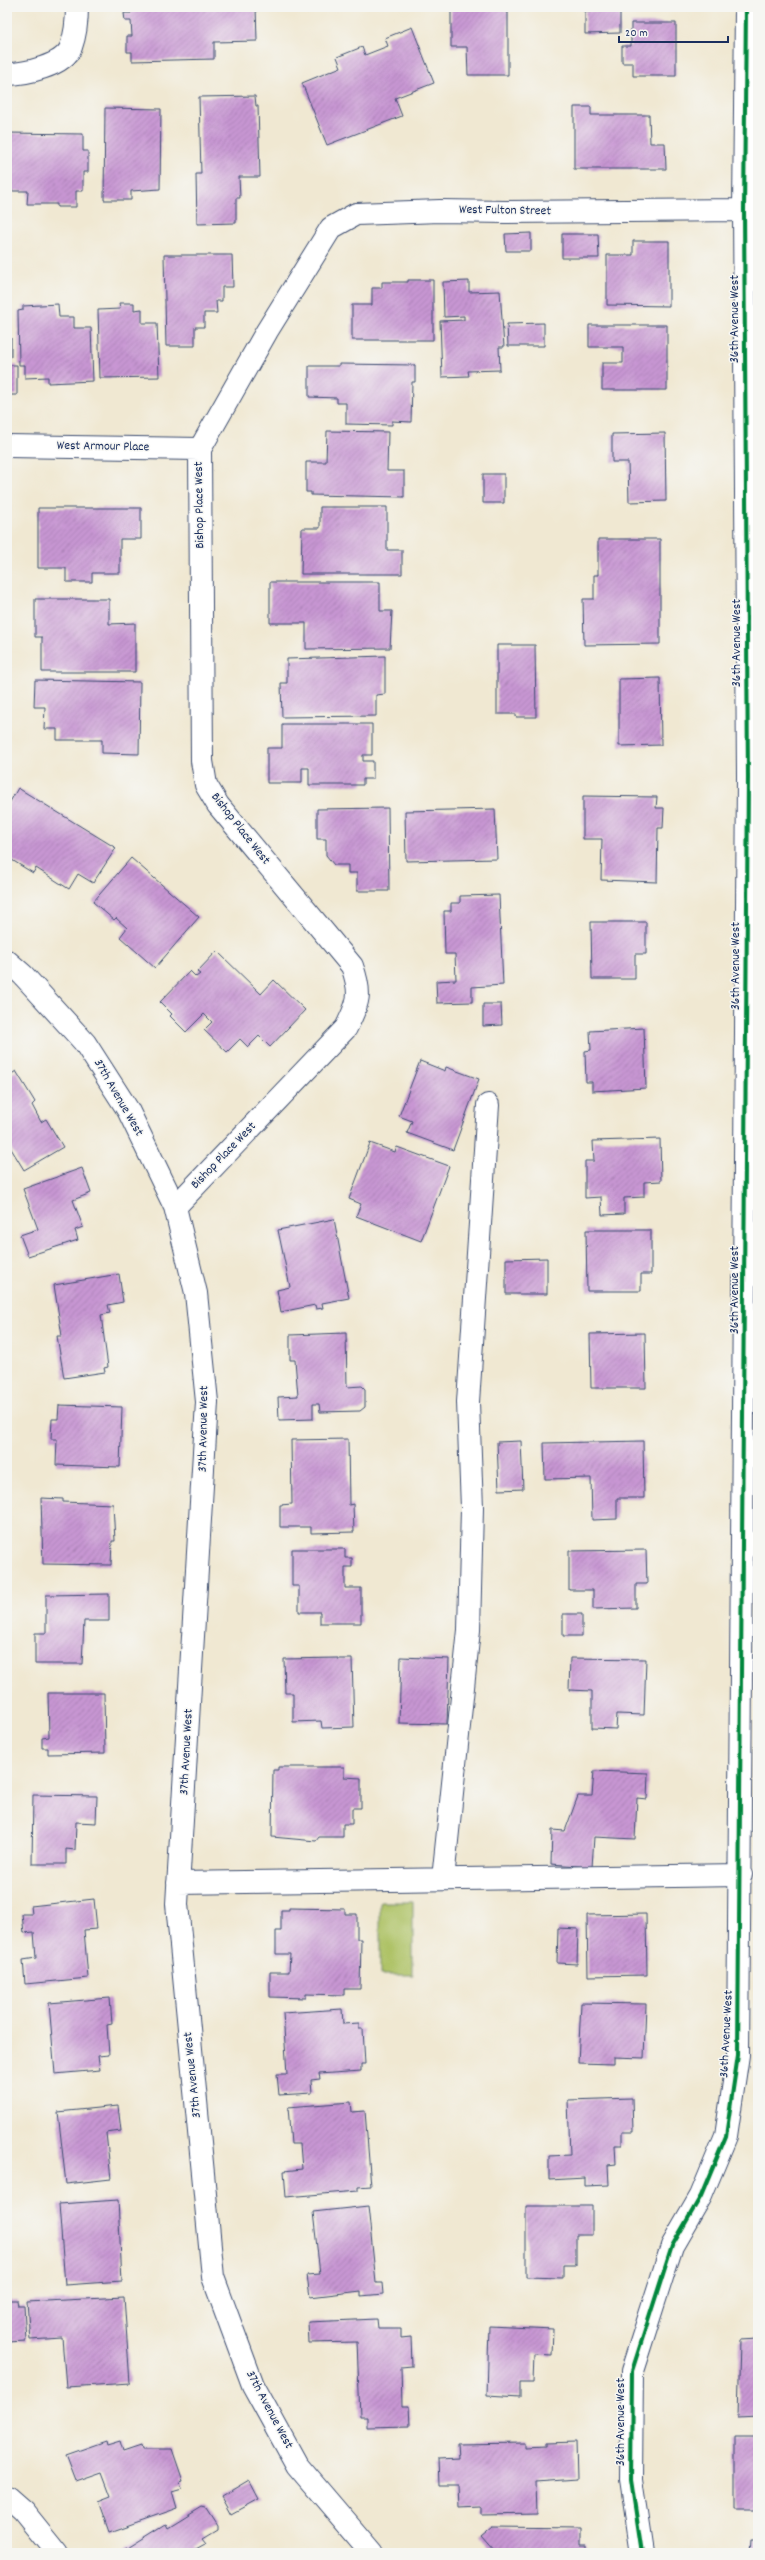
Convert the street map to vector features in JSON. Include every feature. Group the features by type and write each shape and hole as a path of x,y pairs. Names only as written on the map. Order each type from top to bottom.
{"street":[{"path":"7,74 24,74 56,62 70,49 78,7"},
{"name":"36th Avenue West","path":"642,2553 631,2480 632,2371 672,2246 701,2196 726,2136 738,2055 749,1897 741,1875 753,777 744,210 746,7"},
{"name":"West Fulton Street","path":"299,282 331,228 356,214 440,210 514,212 744,210"},
{"name":"Bishop Place West","path":"174,1207 346,1028 358,1004 359,986 352,966 218,805 206,785 202,761 200,449 267,331 299,282"},
{"name":"West Armour Place","path":"7,446 200,449"},
{"name":"37th Avenue West","path":"7,961 23,975 85,1043 128,1110 174,1207 196,1293 207,1402 177,1904 213,2277 253,2385 297,2465 372,2553"},
{"path":"443,1879 469,1630 472,1508 468,1402 488,1105"},
{"path":"178,1883 741,1875"},
{"path":"7,2497 23,2511 58,2553"}],"green space":[{"path":"380,1902 413,1902 413,1975 380,1975"}],"building":[{"path":"131,7 256,7 257,41 214,42 214,59 132,61 132,52 127,52 127,36 132,36 131,21 125,21 124,13 131,13"},
{"path":"451,7 505,7 505,12 508,12 508,75 468,75 467,47 451,47"},
{"path":"620,10 620,33 585,34 585,11"},
{"path":"631,23 676,23 676,76 633,76 633,63 622,63 622,46 631,46"},
{"path":"412,27 434,83 395,98 402,116 327,145 302,83 341,67 337,57 362,47 365,55 388,46 385,38"},
{"path":"255,96 256,106 258,106 260,177 239,177 240,198 236,198 236,223 197,224 196,174 201,174 199,97"},
{"path":"574,107 591,107 591,115 649,115 650,143 665,143 666,169 574,169"},
{"path":"105,108 161,109 160,189 131,191 131,200 104,200"},
{"path":"7,133 83,134 83,151 88,151 88,172 83,172 83,191 76,191 76,207 57,207 57,204 27,204 28,191 7,191"},
{"path":"531,233 531,251 506,251 505,234"},
{"path":"562,234 598,234 599,258 562,258"},
{"path":"633,241 669,241 669,306 607,305 607,255 633,255"},
{"path":"164,255 232,255 233,287 222,287 222,301 216,301 217,313 204,313 204,327 195,327 195,346 166,346"},
{"path":"408,280 433,280 433,340 352,340 352,305 372,305 372,288 382,288 382,282 408,282"},
{"path":"469,281 469,292 500,291 504,347 499,347 500,370 468,371 469,376 442,377 440,321 464,320 464,316 444,317 443,282"},
{"path":"119,303 134,303 134,310 142,309 142,323 157,323 159,377 100,378 98,310 120,309"},
{"path":"58,304 59,317 74,317 74,328 91,328 93,381 48,383 48,377 25,378 25,365 19,365 18,311 23,310 23,306"},
{"path":"544,323 544,346 508,346 507,324"},
{"path":"589,325 667,325 667,390 602,390 602,363 623,363 623,347 589,347"},
{"path":"7,338 11,338 11,357 7,357"},
{"path":"339,364 415,365 415,382 412,382 411,422 392,421 392,425 346,424 346,403 337,403 337,398 309,397 309,366 339,366"},
{"path":"7,365 17,365 17,395 7,395"},
{"path":"327,431 388,432 387,471 404,471 404,497 311,495 311,492 306,492 306,462 326,462"},
{"path":"665,433 666,501 629,502 628,462 612,462 612,434"},
{"path":"483,474 504,474 504,503 483,503"},
{"path":"320,507 387,507 387,550 402,550 402,574 301,574 302,528 320,528"},
{"path":"38,508 141,508 141,539 120,539 120,573 92,573 92,582 66,582 66,568 38,568"},
{"path":"598,539 660,539 660,644 584,645 583,599 594,599 594,575 598,575"},
{"path":"270,582 380,582 380,611 392,611 390,648 306,649 306,623 270,623"},
{"path":"35,599 109,599 109,624 135,623 135,672 42,672 42,637 35,637"},
{"path":"497,645 535,645 536,717 516,717 516,714 497,714"},
{"path":"385,656 385,694 376,695 376,716 282,717 281,683 287,683 287,659"},
{"path":"660,678 661,745 619,746 619,679"},
{"path":"35,680 140,682 139,754 102,753 102,740 57,740 57,729 44,729 45,707 34,707"},
{"path":"282,724 372,724 372,755 363,755 363,761 373,761 373,779 363,779 363,785 309,785 309,768 302,768 302,783 267,783 267,748 282,748"},
{"path":"18,788 116,848 93,883 78,874 69,889 36,868 33,873 7,857 7,807"},
{"path":"583,796 657,797 656,808 664,808 663,828 658,828 657,882 601,880 602,839 583,839"},
{"path":"388,808 389,891 357,891 357,873 348,873 348,865 334,865 326,855 326,839 317,839 317,809"},
{"path":"495,809 497,859 406,861 405,811"},
{"path":"131,858 199,917 155,968 120,937 127,928 116,918 114,920 93,902"},
{"path":"499,895 503,985 472,987 472,1002 437,1003 436,981 456,980 455,954 445,954 444,911 451,911 451,903 460,903 460,896"},
{"path":"591,922 646,922 646,954 635,954 635,979 592,979"},
{"path":"217,951 261,994 274,980 305,1010 270,1047 259,1036 248,1047 240,1039 227,1052 204,1030 212,1022 204,1014 186,1032 170,1016 172,1014 160,1002 190,971 196,977 200,974 197,972"},
{"path":"483,1004 501,1004 502,1025 483,1026"},
{"path":"644,1028 646,1088 592,1091 592,1082 586,1082 585,1051 591,1050 590,1031"},
{"path":"420,1061 445,1071 446,1067 479,1079 453,1150 407,1133 412,1121 399,1116"},
{"path":"16,1071 35,1102 32,1105 41,1122 46,1119 63,1147 24,1170 7,1142 7,1077"},
{"path":"660,1139 661,1181 644,1182 644,1197 624,1198 624,1214 602,1215 601,1197 585,1198 585,1161 594,1161 593,1141"},
{"path":"370,1143 395,1152 397,1147 449,1166 421,1241 356,1216 361,1204 349,1199"},
{"path":"82,1168 91,1193 73,1200 83,1227 75,1230 78,1240 28,1256 20,1235 38,1229 23,1189"},
{"path":"334,1219 349,1298 322,1303 323,1308 316,1309 315,1305 281,1312 277,1290 290,1287 278,1230"},
{"path":"586,1230 651,1230 651,1274 641,1274 641,1291 587,1291"},
{"path":"547,1258 547,1294 506,1294 506,1259"},
{"path":"119,1274 123,1302 108,1305 110,1313 101,1315 108,1367 104,1368 105,1372 64,1378 57,1336 62,1336 54,1285"},
{"path":"346,1333 347,1387 362,1386 365,1389 365,1407 360,1411 320,1412 319,1404 313,1404 313,1419 279,1420 278,1397 298,1396 295,1360 290,1360 290,1335"},
{"path":"645,1333 646,1388 591,1388 590,1334"},
{"path":"59,1405 122,1407 120,1467 56,1465 57,1439 51,1439 52,1419 58,1419"},
{"path":"348,1439 349,1505 353,1504 354,1532 311,1533 311,1527 280,1527 280,1505 292,1504 291,1440"},
{"path":"521,1441 523,1489 499,1490 497,1442"},
{"path":"643,1441 644,1498 617,1498 617,1519 592,1520 591,1478 545,1479 544,1443"},
{"path":"41,1498 63,1499 63,1502 113,1504 115,1541 112,1541 111,1565 43,1564"},
{"path":"292,1549 345,1549 345,1558 352,1558 352,1567 345,1567 345,1588 361,1588 361,1623 320,1623 320,1612 299,1612 299,1586 292,1586"},
{"path":"646,1550 647,1584 636,1584 636,1608 593,1609 593,1590 569,1590 569,1551"},
{"path":"109,1594 109,1621 84,1621 82,1664 35,1664 35,1633 46,1633 46,1595"},
{"path":"563,1614 582,1614 582,1636 563,1636"},
{"path":"401,1657 449,1659 447,1724 399,1723"},
{"path":"570,1658 646,1659 644,1715 617,1714 616,1729 592,1728 592,1691 569,1690"},
{"path":"284,1659 352,1659 354,1727 322,1728 321,1721 293,1722 293,1693 285,1693"},
{"path":"48,1693 104,1693 105,1753 48,1754 48,1748 42,1748 42,1738 49,1737"},
{"path":"278,1767 344,1767 344,1777 361,1778 361,1808 352,1808 352,1824 343,1824 343,1837 319,1837 316,1841 272,1837 273,1770 278,1770"},
{"path":"594,1771 648,1773 647,1799 637,1798 635,1839 594,1837 592,1867 551,1864 552,1830 565,1831 578,1796 592,1796"},
{"path":"33,1795 97,1796 96,1823 76,1822 75,1850 66,1849 66,1864 32,1864"},
{"path":"94,1899 97,1929 84,1930 88,1978 25,1984 23,1960 36,1958 34,1932 24,1933 22,1914 32,1914 31,1906"},
{"path":"289,1908 345,1909 345,1914 357,1914 357,1939 361,1939 360,1989 344,1989 344,1995 306,1994 306,1998 270,1997 270,1972 289,1972 290,1954 276,1954 276,1931 281,1931 281,1910 289,1910"},
{"path":"646,1914 647,1975 588,1976 587,1915"},
{"path":"558,1928 578,1929 577,1964 557,1963"},
{"path":"110,1998 112,2024 107,2025 109,2055 98,2056 100,2070 55,2074 49,2003"},
{"path":"581,2003 646,2004 644,2058 614,2057 614,2064 578,2063"},
{"path":"342,2009 343,2024 359,2023 359,2029 363,2029 365,2064 361,2064 361,2071 319,2074 320,2079 311,2080 312,2093 279,2095 277,2074 287,2074 283,2013"},
{"path":"632,2098 633,2132 622,2132 622,2145 615,2145 616,2164 608,2165 609,2185 585,2186 585,2178 549,2180 549,2156 570,2155 568,2100"},
{"path":"351,2102 352,2112 365,2111 371,2186 358,2187 358,2191 286,2197 284,2171 302,2169 300,2144 291,2144 288,2107"},
{"path":"118,2106 121,2131 106,2133 111,2179 66,2184 58,2112"},
{"path":"118,2200 122,2281 65,2285 59,2204"},
{"path":"368,2206 376,2283 382,2283 383,2294 361,2296 361,2291 310,2297 307,2275 320,2274 313,2212"},
{"path":"526,2206 592,2206 592,2235 576,2235 576,2265 563,2265 563,2278 526,2277"},
{"path":"124,2297 130,2383 66,2387 62,2338 30,2340 27,2302"},
{"path":"7,2300 17,2300 18,2306 24,2306 26,2341 7,2342"},
{"path":"377,2319 378,2328 401,2328 401,2338 411,2337 412,2366 401,2367 402,2406 409,2406 410,2426 367,2427 367,2417 360,2417 357,2342 309,2343 308,2322"},
{"path":"489,2326 553,2329 552,2355 534,2354 533,2383 520,2383 520,2397 487,2395"},
{"path":"758,2339 758,2416 738,2417 740,2340"},
{"path":"735,2437 758,2437 758,2510 735,2510"},
{"path":"106,2441 107,2445 120,2441 123,2451 141,2445 142,2449 172,2449 183,2481 180,2482 182,2488 172,2491 177,2508 109,2532 98,2501 111,2496 102,2472 76,2481 66,2455"},
{"path":"576,2442 577,2479 536,2482 537,2513 481,2514 481,2507 460,2508 459,2485 439,2485 438,2460 458,2459 457,2444 526,2443 526,2447 546,2446 546,2443"},
{"path":"249,2480 259,2499 232,2514 222,2496"},
{"path":"202,2507 206,2508 217,2525 217,2529 202,2538 206,2543 195,2549 197,2553 124,2553 123,2551 166,2524 168,2528"},
{"path":"492,2527 580,2528 580,2546 587,2546 587,2553 494,2553 480,2537"},
{"path":"751,2539 758,2539 758,2553 750,2553"}],"cycle path":[{"path":"642,2553 631,2480 632,2371 672,2246 701,2196 726,2136 738,2055 748,777 744,210 746,7"}]}
